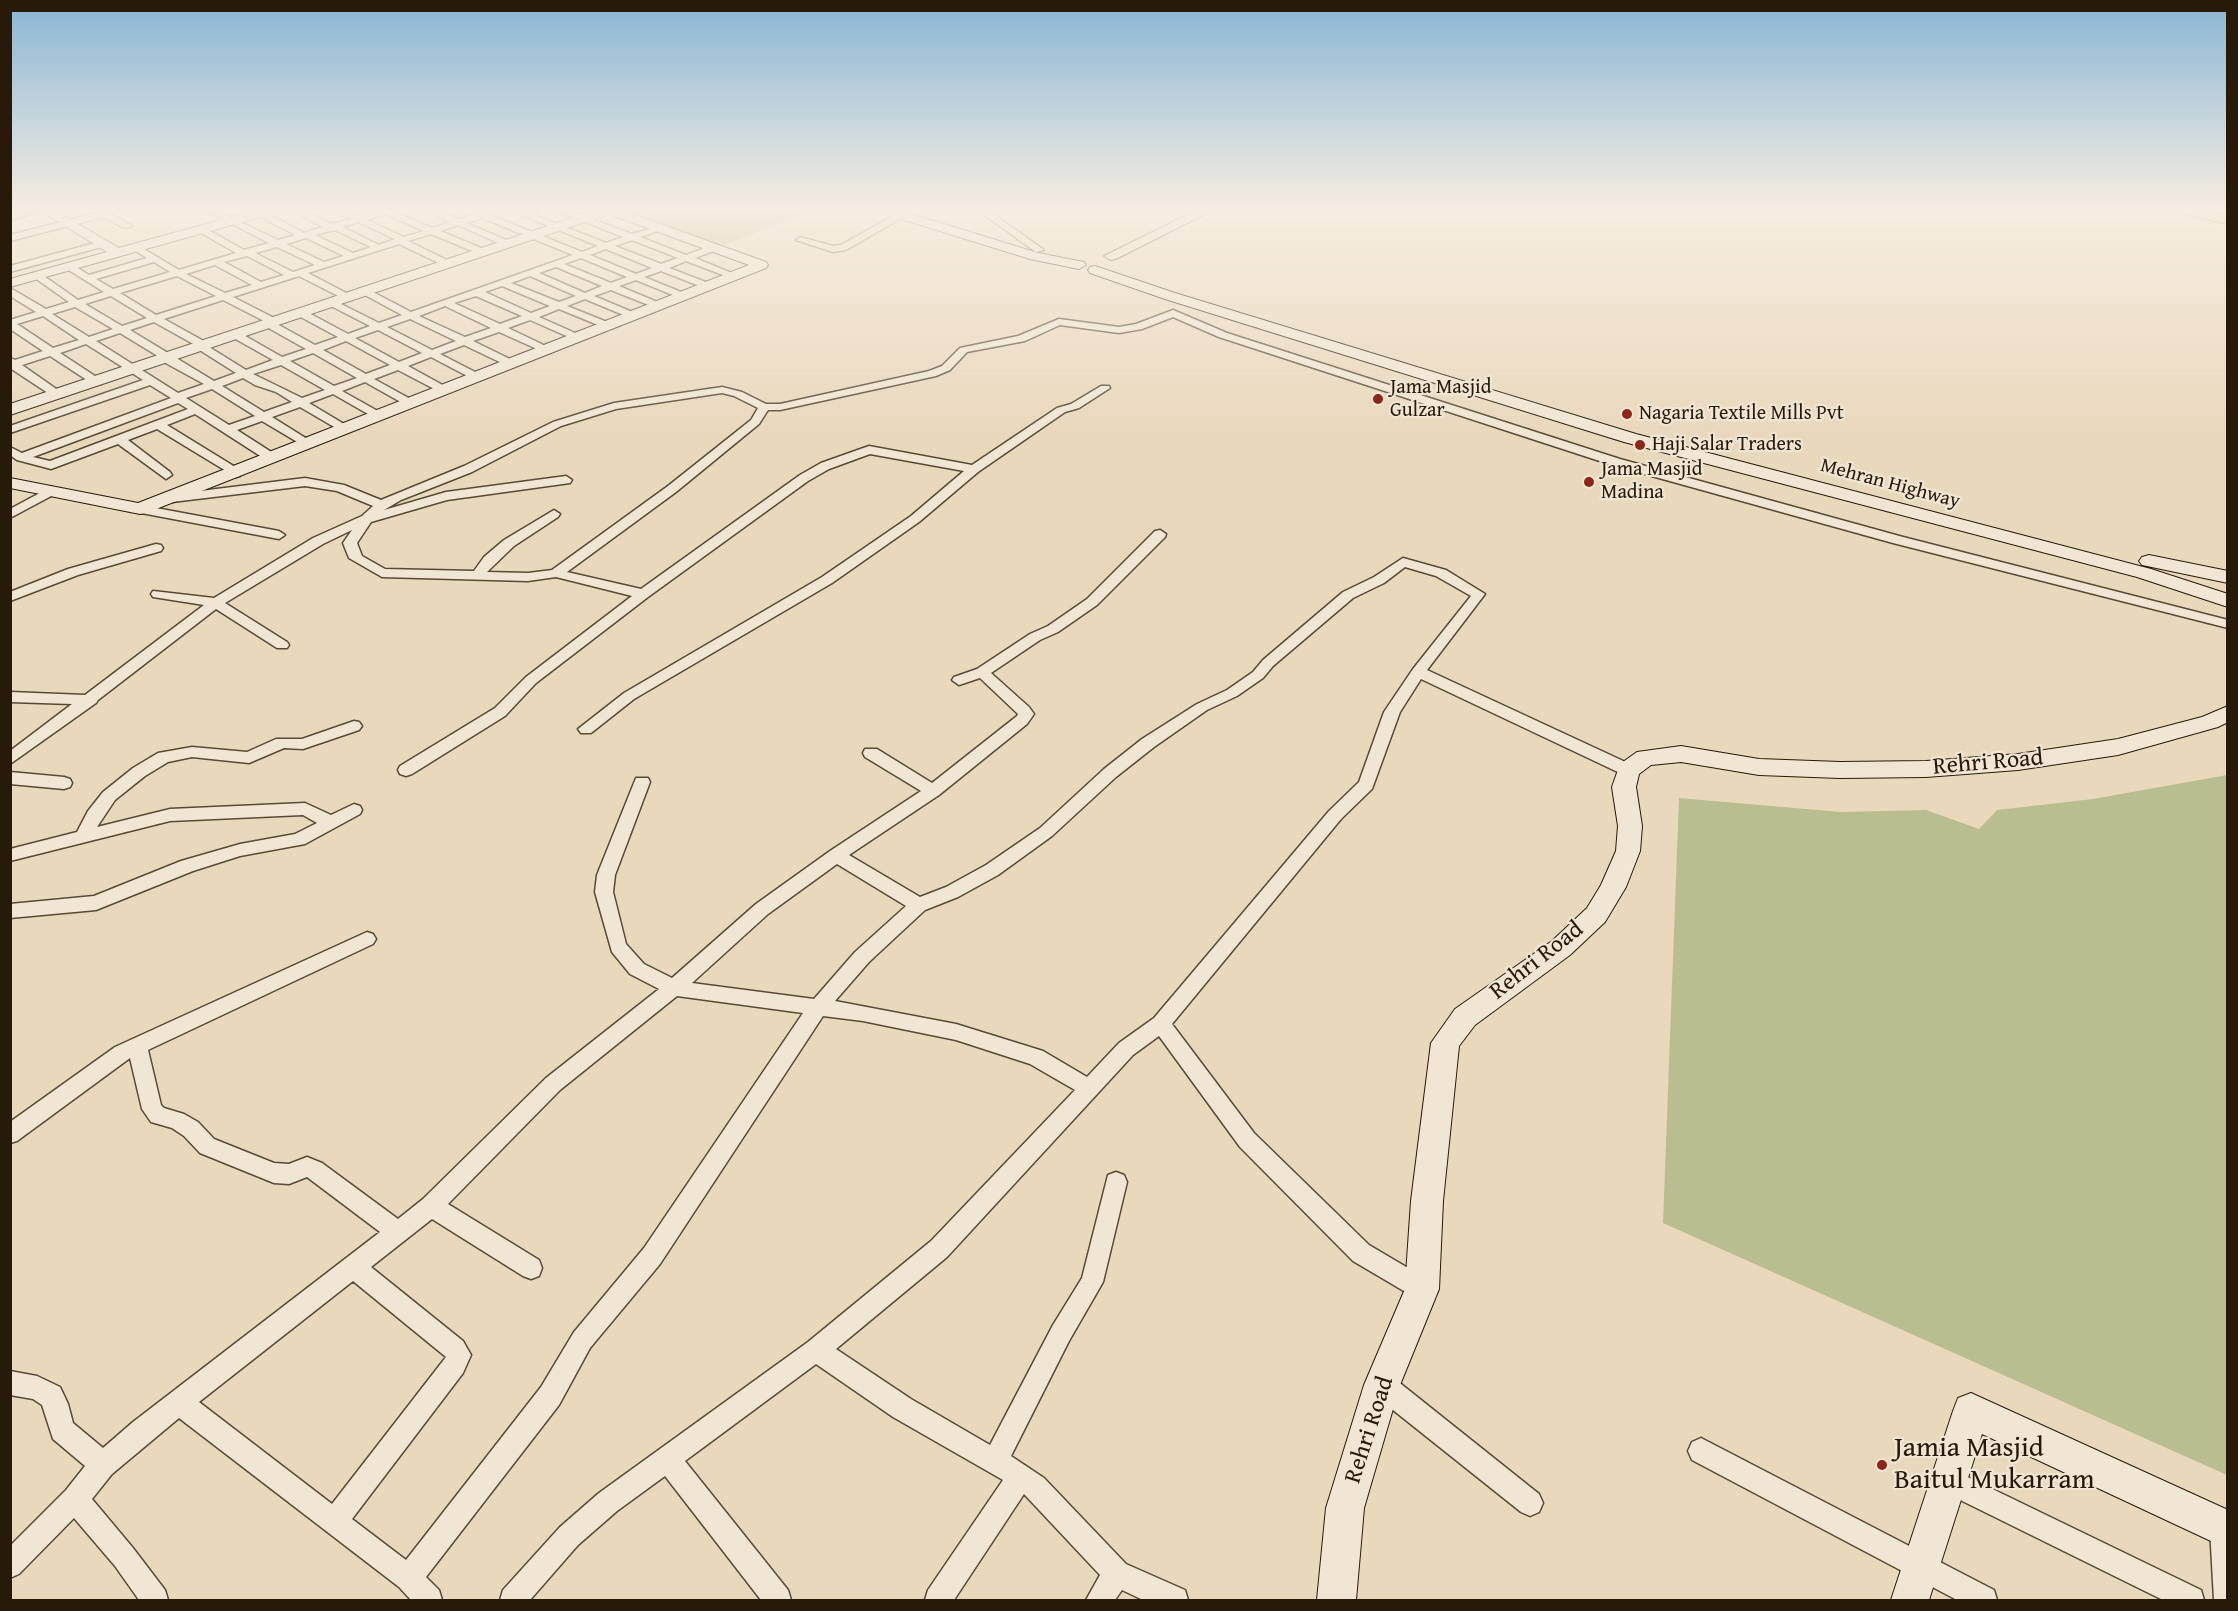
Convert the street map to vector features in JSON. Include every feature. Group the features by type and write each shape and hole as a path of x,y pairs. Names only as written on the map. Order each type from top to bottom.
{"street":[{"path":"53,286 308,444"},
{"path":"101,286 203,346 259,383 280,390 345,429"},
{"path":"10,324 136,286"},
{"path":"203,286 272,323 410,403"},
{"path":"12,363 256,286"},
{"path":"324,286 349,297"},
{"path":"14,406 58,395 383,286"},
{"path":"16,454 493,286"},
{"path":"510,286 608,326"},
{"path":"561,286 633,316"},
{"path":"227,430 612,286"},
{"path":"612,286 659,306"},
{"path":"659,286 683,296"},
{"path":"140,509 708,286"},
{"name":"Mehran Highway","path":"1151,286 1170,296 1630,438 2144,573 2228,601"},
{"path":"1167,286 1637,431 1993,523 2149,561 2228,577"},
{"path":"10,291 272,458"},
{"path":"366,292 512,364"},
{"path":"476,292 578,338"},
{"path":"332,303 477,377"},
{"path":"446,303 546,350"},
{"path":"643,594 556,573 528,577 382,573 356,558 350,543 366,519 382,506 497,456 557,424 614,406 722,390 738,394 764,407 780,408 932,374 946,368 964,350 1022,339 1059,322 1119,330 1138,327 1173,313 1223,335 1616,462 1898,540 2228,624"},
{"path":"301,314 444,390"},
{"path":"10,324 97,382"},
{"path":"236,335 379,416"},
{"path":"12,363 58,395"},
{"path":"10,430 151,381"},
{"path":"586,729 629,696 827,580 915,519 974,469 1061,410 1075,406 1105,388"},
{"path":"556,573 681,482 755,422 764,407"},
{"path":"16,454 51,465 196,410"},
{"path":"158,424 236,473"},
{"path":"118,438 166,475"},
{"path":"406,770 500,712 531,680 643,594 804,478 825,466 861,451 870,450 974,469"},
{"path":"10,759 91,700 216,603 288,558 366,519 446,496 566,480"},
{"path":"172,498 305,482 340,488 382,506"},
{"path":"10,483 279,535"},
{"path":"10,514 51,490"},
{"path":"477,576 489,560 508,543 554,514"},
{"path":"958,680 982,672 1035,637 1053,629 1092,602 1160,534"},
{"path":"10,597 73,572 156,548"},
{"path":"408,1578 550,1396 582,1340 652,1256 818,1007 862,957 919,905 952,892 992,870 1037,838 1110,773 1141,749 1202,707 1232,693 1258,675 1292,642 1347,595 1379,580 1404,561 1441,573 1476,592 1478,596 1418,672 1392,712 1366,785 1335,815 1161,1024 1126,1049 939,1250 816,1350 608,1502 569,1536 522,1596"},
{"path":"159,594 216,603 282,645"},
{"path":"10,1565 75,1499 103,1465 142,1431 432,1206 553,1084 674,988 762,909 836,855 933,791 1025,717 1024,711 982,672"},
{"path":"1418,672 1628,770"},
{"path":"10,697 91,700"},
{"name":"Rehri Road","path":"1336,1600 1345,1509 1382,1385 1422,1289 1427,1201 1445,1043 1465,1017 1561,948 1596,915 1613,887 1628,851 1630,826 1624,787 1628,770 1645,758 1682,754 1759,767 1840,770 1926,769 2018,762 2118,747 2210,722 2228,713"},
{"path":"83,838 94,814 109,796 139,772 164,758 192,752 249,758 282,743 303,744 354,726"},
{"path":"871,753 933,791"},
{"path":"10,778 64,783"},
{"path":"642,783 606,875 604,892 618,947 637,969 674,988 818,1007 956,1032 1014,1048 1035,1057 1089,1088"},
{"path":"10,855 170,815 305,808 331,823"},
{"path":"10,911 96,903 187,866 230,853 299,840 354,810"},
{"path":"836,855 919,905"},
{"path":"10,1134 110,1061 137,1045 367,939"},
{"path":"1161,1024 1247,1140 1362,1253 1422,1289"},
{"path":"137,1045 152,1109 159,1116 177,1120 191,1129 207,1146 274,1173 289,1174 302,1167 314,1170 398,1232"},
{"path":"995,1462 1061,1333 1092,1282 1116,1182"},
{"path":"432,1206 531,1268"},
{"path":"334,1522 455,1365 459,1355 455,1349 353,1267"},
{"path":"816,1350 902,1408 1021,1476 1035,1487 1118,1573 1175,1600"},
{"path":"10,1383 37,1388 51,1396 56,1404 62,1430 103,1465"},
{"path":"1382,1385 1530,1503"},
{"path":"180,1403 408,1578 429,1600"},
{"path":"1915,1584 1971,1411 2225,1529 2227,1600"},
{"path":"1701,1451 1915,1584 1984,1600"},
{"path":"667,1458 778,1600"},
{"path":"938,1600 1021,1476"},
{"path":"1949,1481 2191,1600"},
{"path":"75,1499 124,1557 155,1600"},
{"path":"1099,1600 1118,1573"}],"green space":[{"path":"2227,775 2227,1475 1663,1223 1679,798 1841,812 1926,810 1979,829 1997,810 2093,799"}],"place":[{"name":"Jama Masjid Gulzar","path":"1378,399"},
{"name":"Nagaria Textile Mills Pvt","path":"1627,414"},
{"name":"Haji Salar Traders","path":"1640,445"},
{"name":"Jama Masjid Madina","path":"1589,482"},
{"name":"Jamia Masjid Baitul Mukarram","path":"1882,1465"}]}
